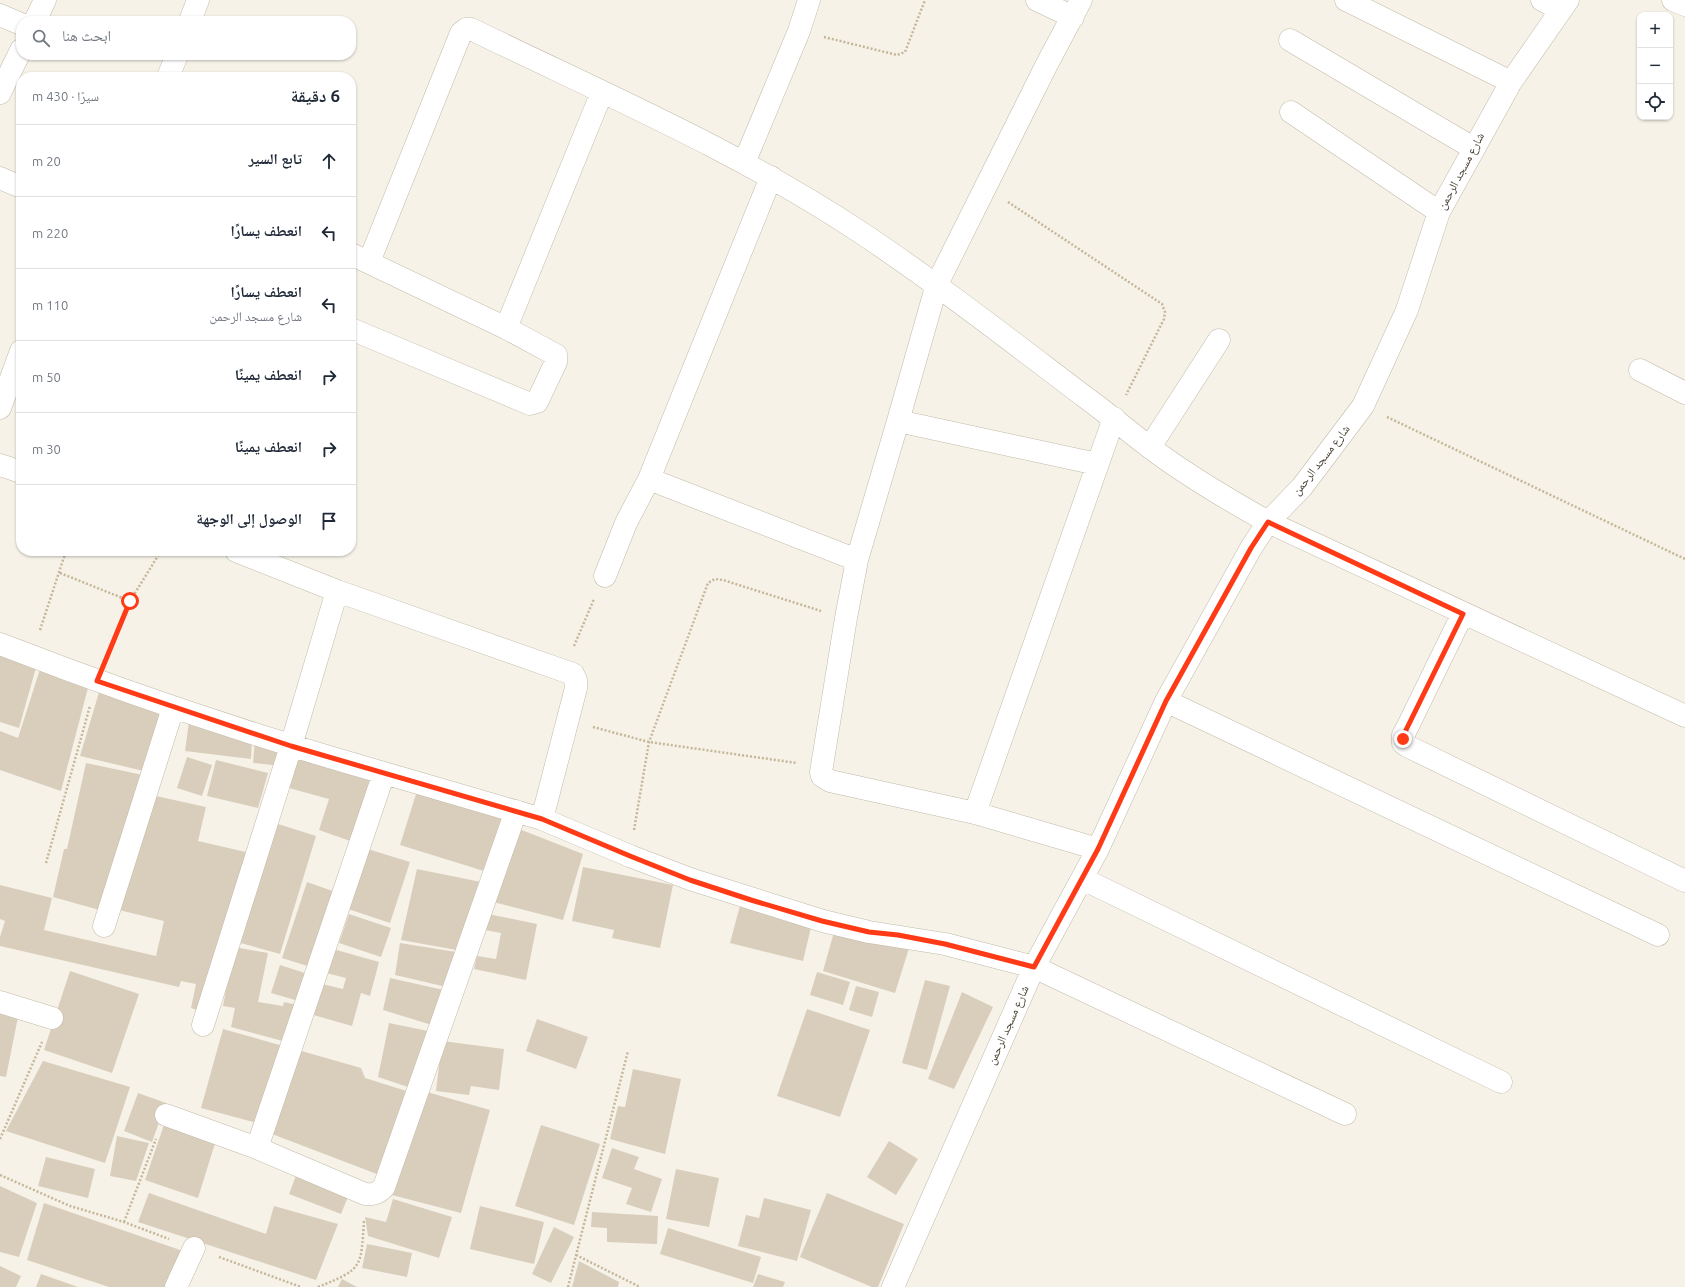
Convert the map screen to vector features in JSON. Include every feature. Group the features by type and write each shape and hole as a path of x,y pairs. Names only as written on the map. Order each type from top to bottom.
{"street":[{"path":"37,16 45,0"},
{"path":"192,16 198,0"},
{"path":"744,162 799,30 809,0"},
{"path":"1037,0 1077,8 1047,64 937,284 857,560 821,767 822,776 830,781 975,813 1098,849"},
{"path":"1346,0 1511,82"},
{"path":"1542,0 1565,5"},
{"path":"1673,0 1685,5"},
{"name":"شارع مسجد الرحمن","path":"893,1287 1034,967 1083,880 1166,701 1251,548 1268,522 1302,487 1363,406 1407,310 1439,212 1473,148 1511,82 1565,5"},
{"path":"0,15 16,22"},
{"path":"356,330 530,404 537,402 556,362 556,355 506,328 360,258 463,30 471,28 744,162 819,205 937,284 1150,447 1204,484 1268,522 1685,716"},
{"path":"1290,40 1473,148"},
{"path":"0,93 16,60"},
{"path":"170,72 175,60"},
{"path":"506,328 602,92"},
{"path":"1291,112 1439,212"},
{"path":"605,576 626,523 649,478 772,177"},
{"path":"0,178 16,185"},
{"path":"1150,447 1219,340"},
{"path":"0,408 16,365"},
{"path":"1640,370 1685,393"},
{"path":"975,813 1114,418"},
{"path":"898,421 1097,464"},
{"path":"0,464 16,470"},
{"path":"649,478 857,560"},
{"path":"249,556 337,591 573,674 576,680 576,688 542,819"},
{"path":"203,1025 291,746 337,591"},
{"path":"1463,614 1403,735 1403,743 1685,881"},
{"path":"0,644 173,708 384,774 542,819 690,880 822,921 869,932 898,935 945,944 1034,967 1345,1114"},
{"path":"1166,701 1658,935"},
{"path":"104,926 173,708"},
{"path":"257,1148 384,774"},
{"path":"166,1114 257,1148 365,1194 379,1192 384,1187 516,811"},
{"path":"1083,880 1501,1082"},
{"path":"0,1002 52,1018"},
{"path":"176,1287 194,1248"}],"path":[{"path":"799,30 902,55 905,52 925,0"},
{"path":"985,187 1162,304 1165,312 1164,319 1114,418"},
{"path":"1363,406 1685,559"},
{"path":"32,656 65,556"},
{"path":"46,863 97,681 130,601 158,556"},
{"path":"60,573 130,601"},
{"path":"563,670 605,576"},
{"path":"630,856 649,742 708,583 715,579 723,580 846,618"},
{"path":"567,720 649,742 821,767"},
{"path":"0,1138 52,1018"},
{"path":"568,1287 628,1051"},
{"path":"124,1222 166,1114"},
{"path":"0,1175 70,1206 124,1222 301,1287"},
{"path":"318,1287 346,1276 359,1262 362,1254 365,1194"},
{"path":"576,1255 640,1287"}],"building":[{"path":"0,649 37,664 19,728 0,722"},
{"path":"41,666 89,684 61,791 0,770 0,731 18,738"},
{"path":"100,689 166,711 148,772 80,756"},
{"path":"190,714 252,739 251,759 185,751"},
{"path":"255,739 286,748 282,766 253,763"},
{"path":"299,756 374,777 353,842 319,830 329,799 289,788"},
{"path":"187,757 212,765 202,796 177,788"},
{"path":"216,760 268,773 258,808 207,796"},
{"path":"86,763 143,775 103,911 53,897 64,849 67,849"},
{"path":"417,791 508,815 487,872 400,845"},
{"path":"147,794 206,807 198,841 250,853 203,1012 191,1008 196,984 181,981 179,987 0,946 0,937 5,921 0,919 0,885 52,898 44,930 156,956 164,921 119,910"},
{"path":"275,823 316,836 280,954 237,942"},
{"path":"519,829 583,854 563,920 493,902"},
{"path":"361,847 410,862 390,923 342,907"},
{"path":"583,867 673,885 660,948 612,938 614,930 572,921"},
{"path":"417,869 486,883 462,951 401,940"},
{"path":"307,882 341,894 314,968 282,958"},
{"path":"741,902 812,923 803,961 730,943"},
{"path":"349,914 391,928 381,957 339,943"},
{"path":"488,914 537,924 526,980 474,969 477,956 496,959 501,933 485,930"},
{"path":"834,932 910,945 895,993 823,971"},
{"path":"400,943 462,953 451,988 395,975"},
{"path":"234,947 268,953 258,1002 283,1006 284,1002 302,1006 290,1043 231,1027 235,1008 223,1006"},
{"path":"333,949 379,962 370,996 361,993 352,1026 310,1014 318,983 343,989 346,978 326,973"},
{"path":"280,965 311,975 302,1002 271,993"},
{"path":"70,971 139,994 112,1073 44,1050"},
{"path":"817,972 850,982 843,1005 810,995"},
{"path":"390,978 448,991 435,1026 383,1010"},
{"path":"925,980 950,986 927,1070 902,1063"},
{"path":"856,986 879,992 872,1017 849,1010"},
{"path":"962,992 993,1007 954,1089 928,1079"},
{"path":"0,1008 19,1012 6,1077 0,1076"},
{"path":"807,1009 870,1030 840,1117 777,1096"},
{"path":"537,1019 588,1037 576,1069 526,1051"},
{"path":"389,1023 433,1032 414,1089 378,1077"},
{"path":"223,1029 283,1046 261,1124 201,1108"},
{"path":"442,1041 504,1049 499,1090 471,1086 469,1095 436,1091"},
{"path":"298,1050 361,1068 365,1078 413,1093 382,1176 272,1134"},
{"path":"43,1061 130,1087 105,1163 6,1131"},
{"path":"633,1069 681,1079 665,1154 610,1139 618,1106 625,1107"},
{"path":"420,1090 490,1110 461,1213 392,1195"},
{"path":"138,1093 166,1103 152,1142 124,1131"},
{"path":"165,1122 216,1140 198,1198 145,1180"},
{"path":"541,1125 600,1144 574,1225 515,1206"},
{"path":"117,1136 149,1143 136,1181 110,1176"},
{"path":"889,1141 918,1159 896,1195 867,1177"},
{"path":"612,1148 639,1157 634,1169 662,1179 651,1212 626,1204 632,1188 602,1178"},
{"path":"46,1157 95,1169 88,1198 38,1186"},
{"path":"676,1169 719,1178 709,1227 666,1219"},
{"path":"297,1173 349,1194 341,1214 289,1194"},
{"path":"0,1186 37,1203 19,1257 0,1252"},
{"path":"149,1193 266,1234 274,1206 338,1224 316,1280 138,1222"},
{"path":"827,1193 904,1224 878,1287 872,1287 800,1257"},
{"path":"764,1198 811,1210 797,1261 738,1246 746,1215 759,1218"},
{"path":"393,1199 452,1217 439,1258 368,1236 365,1217 386,1222"},
{"path":"44,1203 183,1251 168,1287 109,1287 27,1260"},
{"path":"480,1206 544,1222 534,1264 470,1249"},
{"path":"592,1212 658,1216 657,1244 607,1242 607,1228 591,1227"},
{"path":"554,1227 574,1237 551,1283 532,1274"},
{"path":"668,1228 761,1257 753,1283 660,1254"},
{"path":"367,1244 412,1253 407,1277 362,1268"},
{"path":"579,1261 619,1282 618,1287 572,1287"},
{"path":"0,1266 21,1276 16,1287 0,1287"},
{"path":"41,1274 78,1287 36,1287"},
{"path":"758,1274 785,1282 783,1287 753,1287"},
{"path":"342,1279 357,1287 338,1287"}],"route":[{"path":"130,601 97,681 173,708 291,746 542,819 690,880 751,900 822,921 869,932 898,935 945,944 1034,967 1083,880 1166,701 1251,548 1268,522 1463,614 1403,735 1403,739"}]}
